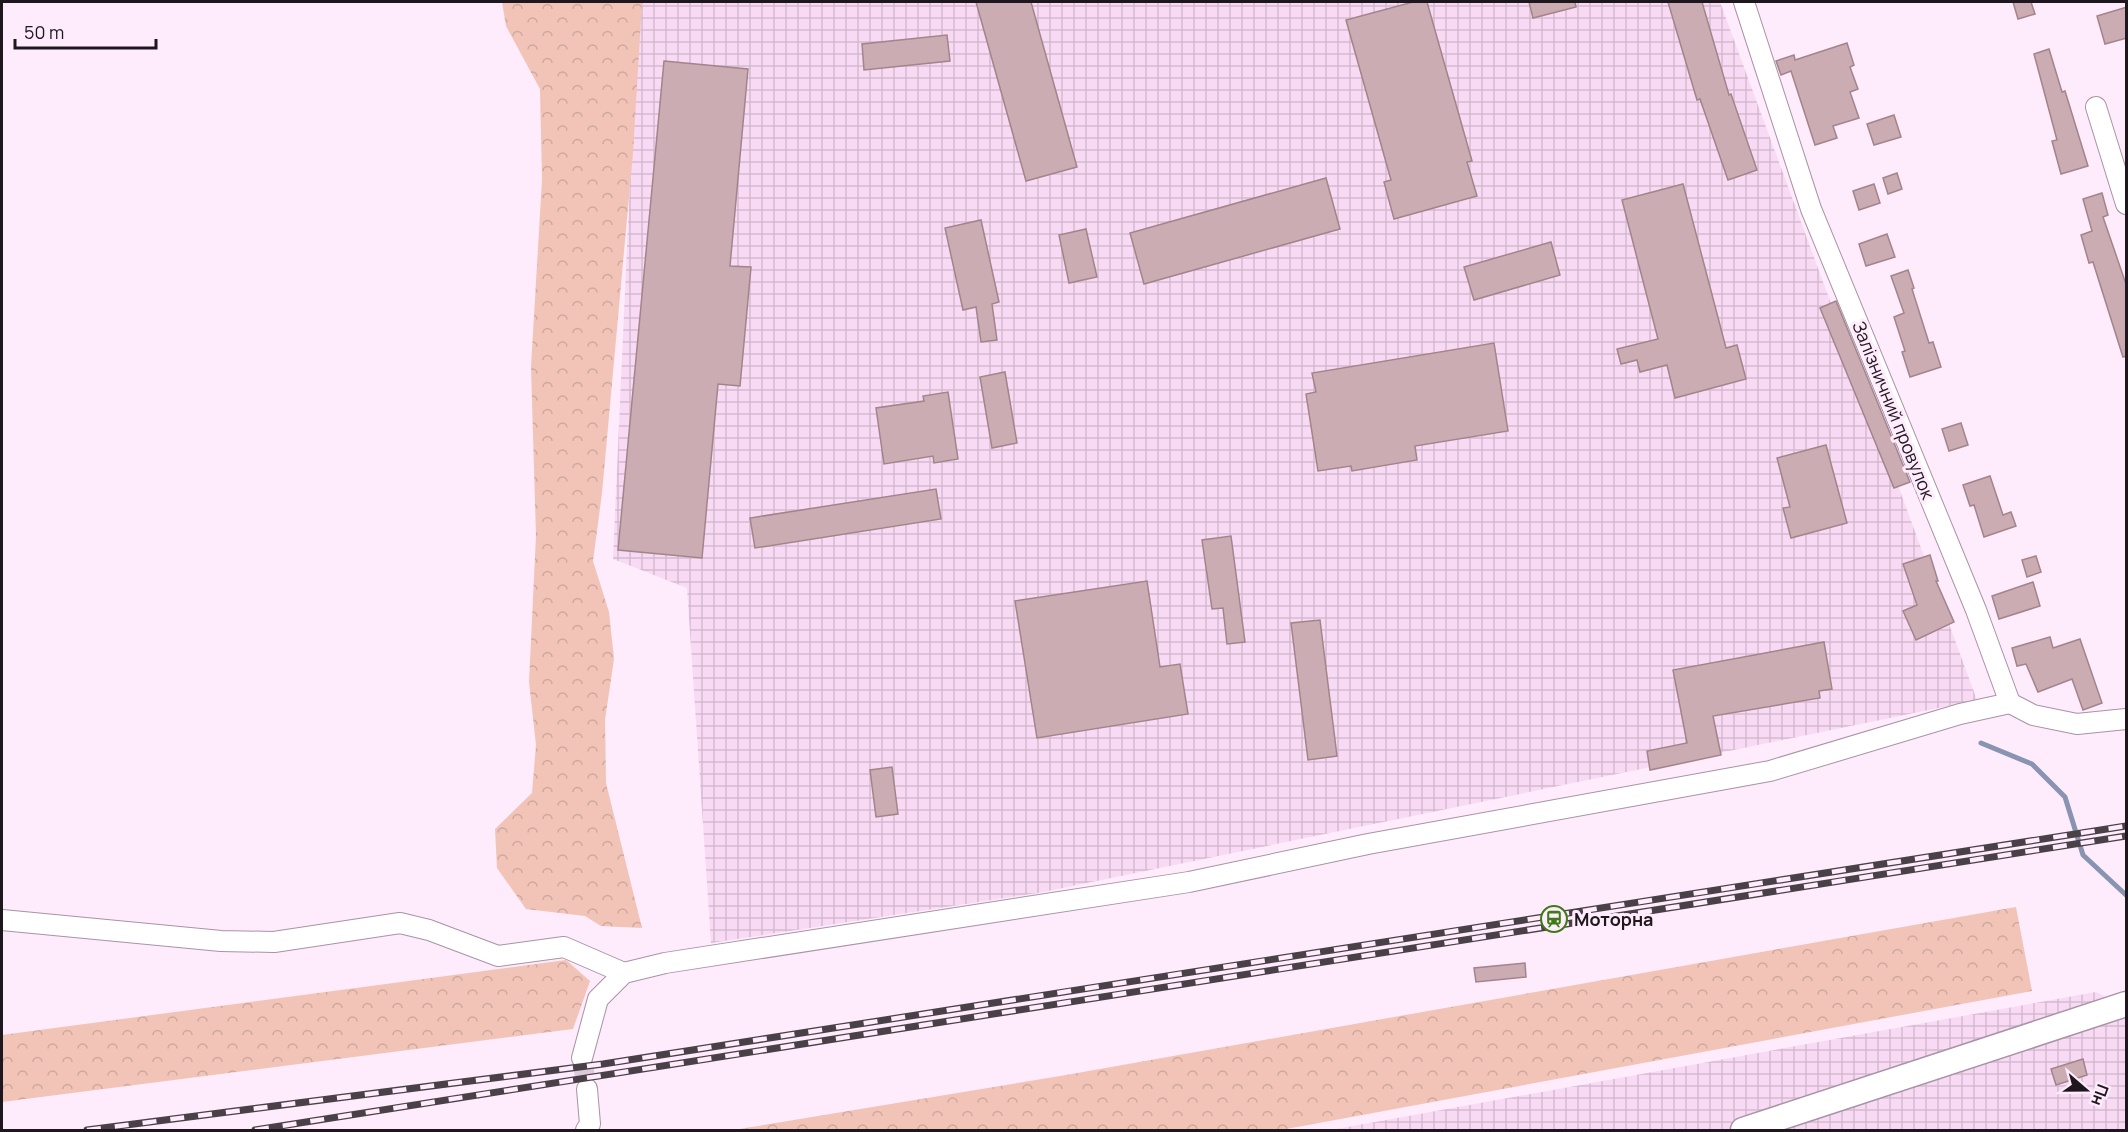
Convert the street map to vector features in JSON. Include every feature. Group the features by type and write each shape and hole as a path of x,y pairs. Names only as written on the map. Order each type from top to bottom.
{"main road":[{"path":"1743,1131 2127,1004"}],"street":[{"name":"Залізничний провулок","path":"1744,2 1811,208 1977,610 2010,703"},
{"path":"2096,107 2127,204"},
{"path":"582,1058 598,999 624,973 665,963 1189,882 1368,844 1770,771 1960,714 2010,703 2033,715 2077,724 2127,719"},
{"path":"2,920 221,941 263,942 400,923 429,930 498,956 564,947 624,973"},
{"path":"586,1131 590,1124 587,1089"}],"shaded area":[{"path":"638,2 1720,2 1977,700 1038,893 711,943 687,588 613,559"},
{"path":"2096,992 2126,1007 2126,1130 1331,1130"}],"green space":[{"path":"502,2 642,2 633,153 602,493 593,561 609,612 614,659 605,720 606,783 642,928 601,926 585,916 526,909 497,868 495,829 532,793 536,745 529,682 536,536 531,367 542,180 540,89 506,26"},
{"path":"2016,907 2032,991 1281,1130 733,1130 1066,1075"},
{"path":"566,960 590,981 573,1029 2,1102 2,1035"}],"building":[{"path":"976,2 1031,2 1077,167 1026,181"},
{"path":"1413,2 1427,2 1472,161 1467,162 1477,196 1394,219 1384,182 1391,180 1346,20"},
{"path":"1529,2 1575,2 1576,7 1533,18"},
{"path":"1668,2 1702,2 1729,95 1731,94 1757,170 1728,180 1700,99 1697,100"},
{"path":"2013,2 2031,2 2035,14 2018,19"},
{"path":"2127,7 2127,38 2105,44 2097,16"},
{"path":"947,35 950,61 864,70 862,44"},
{"path":"1847,43 1854,65 1850,67 1858,89 1850,92 1859,118 1833,126 1837,138 1815,145 1791,71 1781,75 1776,61 1794,55 1795,60"},
{"path":"2049,49 2062,92 2065,91 2088,166 2061,174 2052,141 2057,140 2034,54"},
{"path":"664,61 748,69 730,266 751,267 740,386 718,384 702,558 618,550"},
{"path":"1894,115 1901,137 1874,145 1867,124"},
{"path":"1897,173 1902,189 1888,194 1883,178"},
{"path":"1326,178 1340,229 1144,284 1130,233"},
{"path":"1683,184 1726,348 1737,345 1746,379 1675,398 1667,365 1640,372 1637,360 1621,364 1617,349 1658,339 1622,200"},
{"path":"1874,184 1880,203 1859,210 1853,191"},
{"path":"2102,193 2108,215 2103,217 2127,287 2127,356 2123,357 2093,262 2089,263 2081,235 2092,231 2083,199"},
{"path":"981,220 999,302 992,304 997,340 981,342 976,307 963,310 945,228"},
{"path":"1086,229 1097,277 1069,283 1059,235"},
{"path":"1887,234 1895,257 1866,266 1859,244"},
{"path":"1551,242 1560,275 1474,300 1464,267"},
{"path":"1908,270 1929,343 1933,342 1941,367 1910,377 1902,352 1905,351 1894,317 1904,313 1891,276"},
{"path":"1836,301 1910,482 1894,488 1820,308"},
{"path":"1494,343 1508,431 1415,446 1417,460 1352,471 1351,466 1318,471 1306,394 1316,392 1312,373"},
{"path":"1005,372 1017,443 992,448 980,377"},
{"path":"948,392 958,459 934,463 933,456 884,464 876,408 924,401 923,396"},
{"path":"1961,423 1968,445 1949,451 1942,429"},
{"path":"1826,445 1847,523 1791,538 1783,508 1790,507 1777,458"},
{"path":"1990,476 2003,515 2011,512 2016,526 1984,537 1974,505 1970,506 1963,485"},
{"path":"936,489 941,519 755,548 750,518"},
{"path":"1231,536 1245,642 1227,644 1223,608 1212,609 1202,540"},
{"path":"1930,555 1938,581 1936,581 1954,622 1916,640 1903,611 1917,605 1903,564"},
{"path":"2036,556 2041,572 2027,577 2022,560"},
{"path":"1147,581 1160,667 1180,664 1188,714 1037,738 1015,601"},
{"path":"2033,582 2040,606 1999,619 1992,596"},
{"path":"1320,620 1337,756 1308,760 1291,623"},
{"path":"2050,637 2053,648 2080,639 2102,703 2083,710 2072,679 2038,692 2026,664 2017,666 2012,648"},
{"path":"1824,642 1832,689 1819,691 1820,698 1713,716 1721,755 1650,770 1647,751 1687,743 1673,670"},
{"path":"892,767 898,814 876,817 870,770"},
{"path":"1525,963 1526,977 1476,982 1474,968"},
{"path":"2083,1059 2087,1075 2056,1085 2051,1069"}],"waterway":[{"path":"1981,743 2032,764 2065,797 2083,855 2126,895"}],"tunnel":[{"path":"582,1058 587,1089"}],"railway":[{"path":"87,1130 603,1064 2126,826"},
{"path":"255,1130 2126,836"}],"place":[{"name":"Моторна","path":"1554,919"}]}
